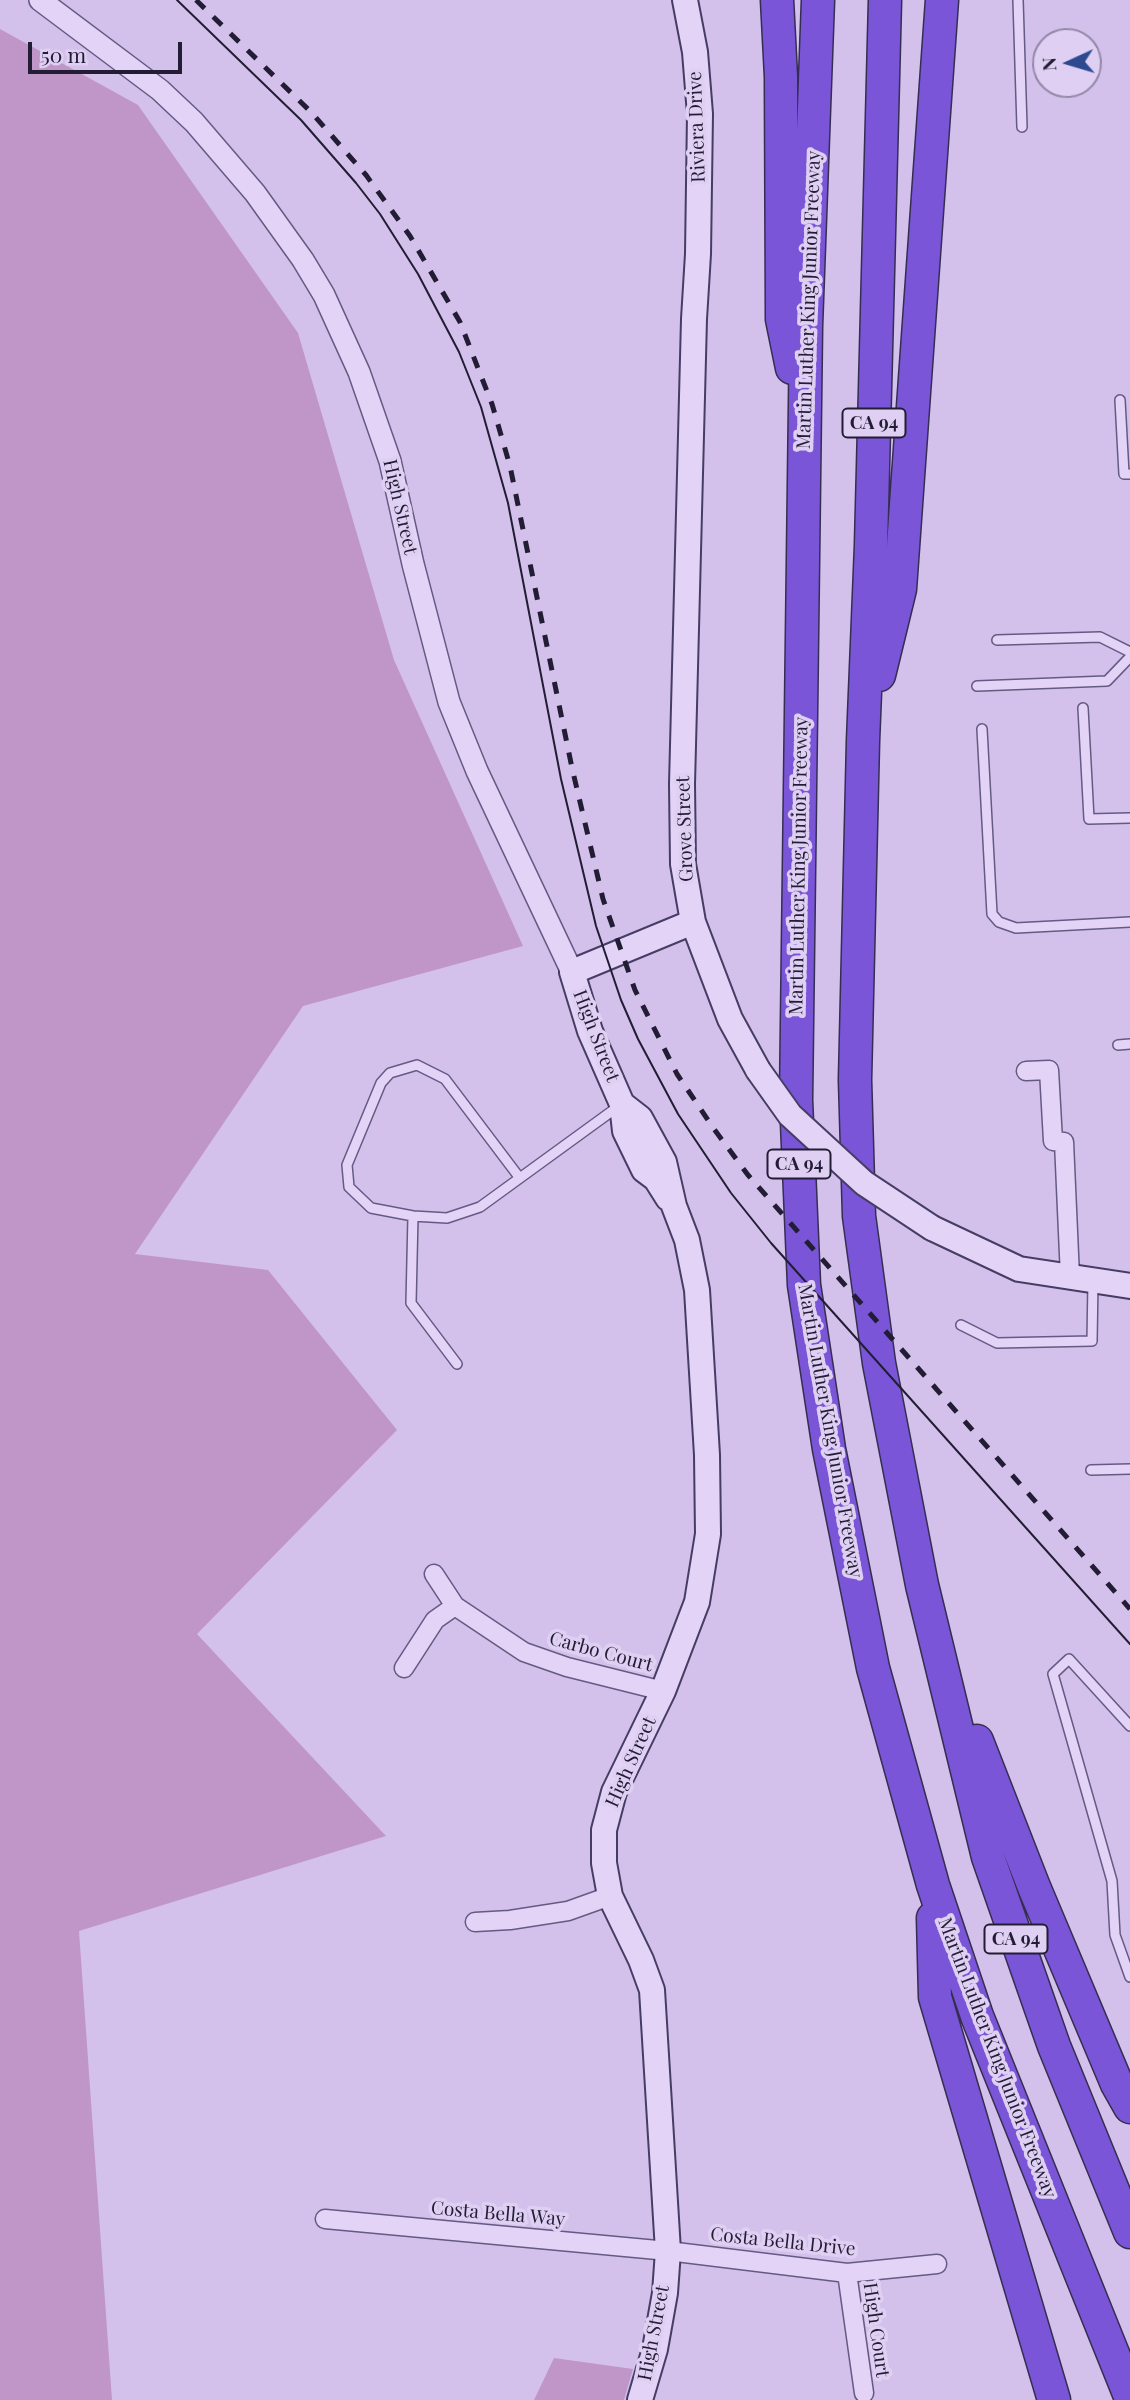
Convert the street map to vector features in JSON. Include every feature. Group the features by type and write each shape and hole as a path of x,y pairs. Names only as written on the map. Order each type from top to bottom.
{"highway":[{"path":"777,0 781,77 782,318 804,430"},
{"name":"Martin Luther King Junior Freeway","path":"818,0 806,326 796,1100 804,1285 829,1449 873,1668 933,1885 977,2016 1130,2396"},
{"name":"CA 94","path":"885,0 855,1080 859,1216 879,1363 919,1572 988,1857 1054,2046 1130,2232"},
{"path":"863,741 900,589 942,0"},
{"path":"934,1635 1039,1899 1117,2084 1130,2108"},
{"path":"933,1885 935,1997 1054,2400"}],"main road":[{"name":"Riviera Drive","path":"685,0 695,52 700,114 698,254"},
{"name":"Grove Street","path":"698,254 682,784 683,864 693,922 730,1019 758,1070 790,1115 864,1183 932,1228 1019,1269 1130,1286"},
{"path":"572,972 693,922"},
{"name":"High Street","path":"572,972 590,1031 622,1104 640,1118 664,1162 674,1206 687,1240 697,1290 708,1455 708,1534 697,1602 663,1691 614,1792 604,1830 604,1863 610,1896 641,1960 652,1990 668,2251 665,2293 655,2349 640,2400"}],"street":[{"name":"High Street","path":"40,0 160,90 194,122 255,193 303,260 324,295 359,372 390,461 413,564 449,702 477,771 572,972"},
{"path":"1026,1071 1049,1070 1053,1141 1064,1142 1082,1278"},
{"name":"Carbo Court","path":"434,1574 455,1606 524,1651 567,1667 663,1691"},
{"path":"404,1668 435,1620 455,1606"},
{"path":"475,1922 510,1920 568,1911 610,1896"},
{"name":"Costa Bella Way","path":"325,2219 668,2251"},
{"name":"Costa Bella Drive","path":"668,2251 847,2273 937,2264"},
{"name":"High Court","path":"847,2273 864,2393"}],"lane":[{"path":"1018,0 1023,127"},
{"path":"1120,400 1125,474 1130,474"},
{"path":"977,686 1107,681 1130,654 1100,637 996,640"},
{"path":"1083,708 1089,819 1130,818"},
{"path":"982,729 992,914 999,922 1016,928 1130,922"},
{"path":"1118,1045 1130,1044"},
{"path":"519,1177 445,1079 417,1065 390,1073 382,1083 347,1165 349,1187 371,1208 413,1216 447,1218 481,1207 622,1104"},
{"path":"413,1216 411,1303 457,1364"},
{"path":"961,1325 997,1343 1092,1342 1082,1278"},
{"path":"1091,1471 1130,1469"},
{"path":"1130,1726 1069,1659 1053,1674 1112,1881 1115,1935 1130,1977"}],"shaded area":[{"path":"0,29 138,105 298,333 394,660 523,946 303,1006 135,1254 268,1270 397,1430 197,1634 386,1836 79,1931 112,2400 0,2400"},
{"path":"554,2358 633,2369 624,2400 534,2400"}],"tram line":[{"path":"177,0 301,120 356,183 380,214 418,274 459,352 481,407 508,503 561,779 596,926 621,1000 638,1039 678,1114 731,1193 771,1243 1130,1644"}],"railway":[{"path":"196,0 311,112 366,175 410,236 460,322 492,404 510,466 572,768 603,899 635,990 677,1074 748,1175 1130,1609"}]}
